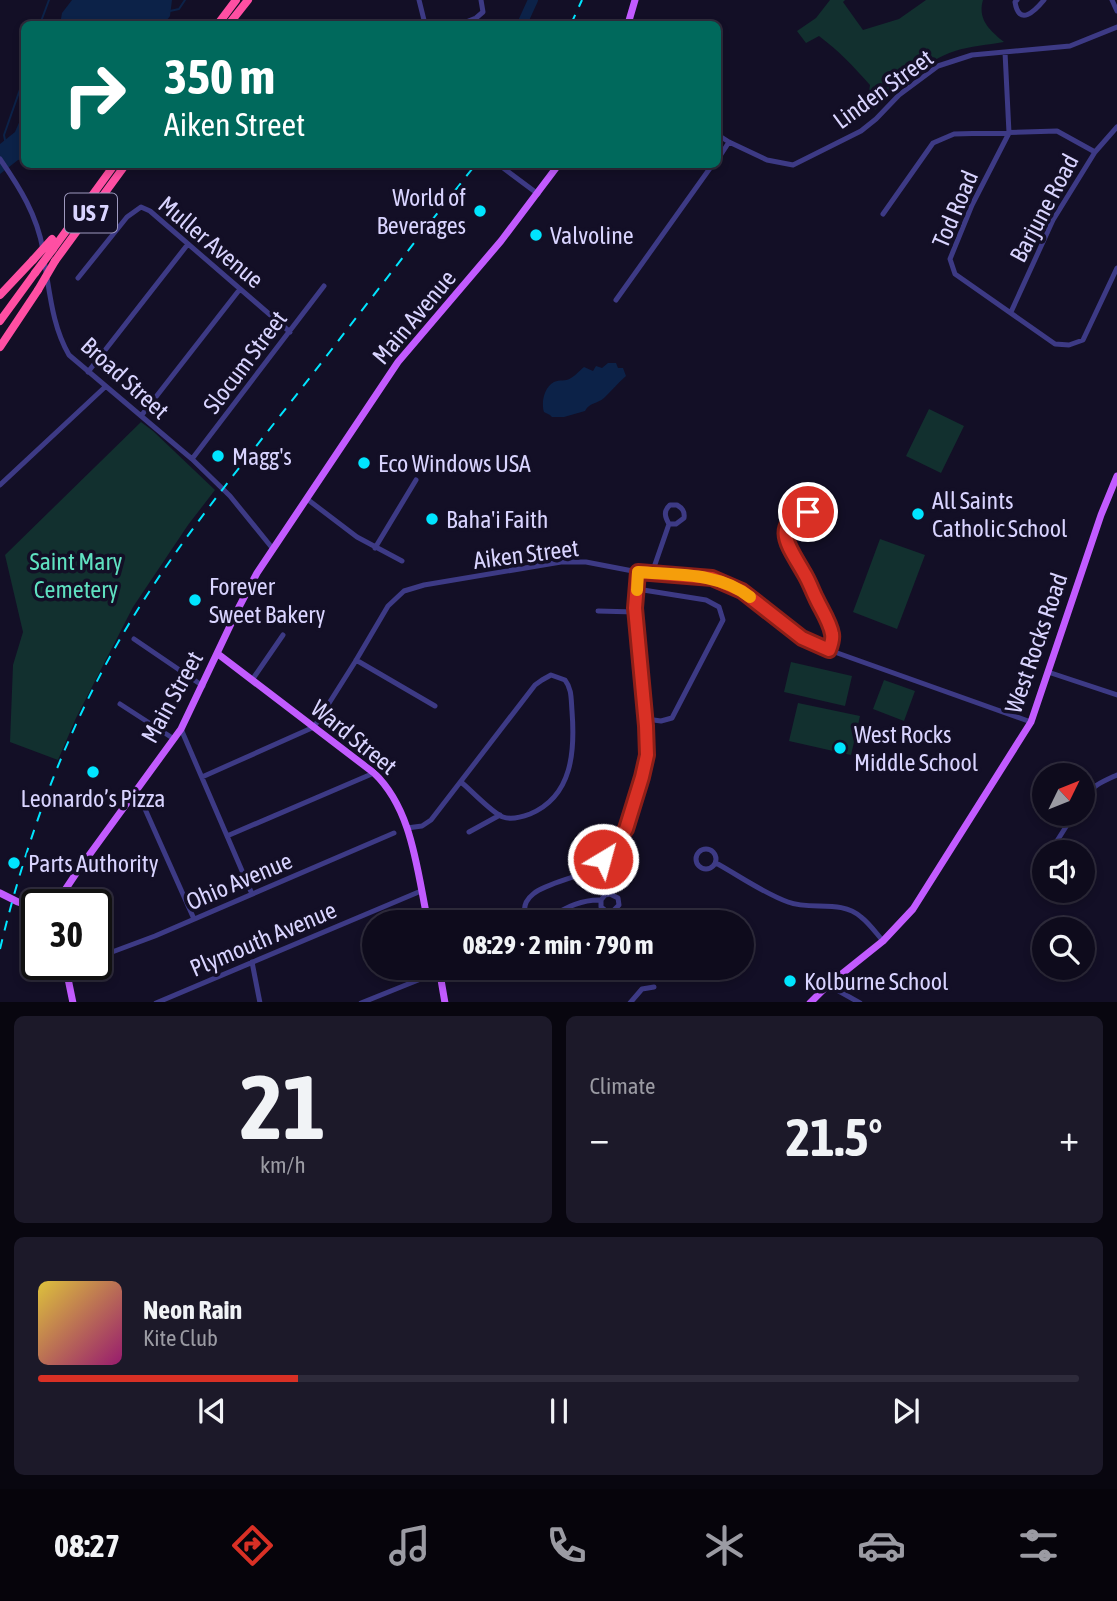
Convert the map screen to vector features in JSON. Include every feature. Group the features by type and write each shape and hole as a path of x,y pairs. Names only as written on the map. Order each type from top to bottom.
{"highway":[{"path":"220,21 236,0"},
{"path":"231,21 247,0"},
{"path":"0,295 52,244 110,168"},
{"name":"US 7","path":"0,337 123,168"},
{"name":"US 7","path":"0,321 35,273 52,244"},
{"path":"0,347 37,288"}],"main road":[{"path":"629,21 635,0"},
{"name":"Main Avenue","path":"307,499 398,362 498,245 556,168"},
{"name":"West Rocks Road","path":"811,1002 883,941 913,909 1031,722 1101,515 1117,476"},
{"name":"Main Street","path":"66,889 181,729 244,597 307,499"},
{"name":"Ward Street","path":"218,654 374,773 393,796 407,828 425,910"},
{"path":"0,893 21,903"},
{"path":"69,980 73,1002"},
{"path":"441,980 445,1002"}],"street":[{"path":"419,0 424,21"},
{"path":"467,21 483,12 481,0"},
{"path":"1017,0 1015,2 1018,12 1028,16 1044,0"},
{"path":"1112,0 1117,11"},
{"name":"Linden Street","path":"721,137 767,160 793,165 861,131 899,95 938,66 972,55 1070,46 1117,27"},
{"path":"1005,52 1009,133"},
{"name":"Barjune Road","path":"1011,312 1053,220 1095,152 1117,127"},
{"path":"883,214 933,143 954,134 1057,131 1095,152"},
{"name":"Tod Road","path":"1009,133 972,205 950,259 955,274 1055,344 1069,345 1083,340 1117,268"},
{"path":"721,154 729,142"},
{"name":"Broad Street","path":"0,159 17,183 36,219 55,324 60,341 69,355 192,459 230,496 273,549"},
{"path":"503,168 538,194"},
{"path":"616,300 710,168"},
{"name":"Muller Avenue","path":"78,278 127,217 141,206 290,332"},
{"path":"88,372 188,244"},
{"name":"Slocum Street","path":"192,459 324,286"},
{"path":"141,416 240,289"},
{"path":"0,485 105,387"},
{"path":"375,548 416,480"},
{"path":"307,499 357,537 401,561"},
{"path":"808,512 792,518 786,531 791,553 805,573 828,624 832,638 829,650"},
{"path":"652,573 669,524"},
{"name":"Aiken Street","path":"314,727 388,606 398,595 414,587 561,562 586,562 638,572 712,578 742,591 802,638 1031,722"},
{"path":"525,910 525,903 533,893 591,869 603,859 626,829 647,755 635,612 638,572"},
{"path":"637,589 706,600 719,607 723,620 672,718 661,721 646,719"},
{"path":"598,611 635,612"},
{"path":"252,680 283,635"},
{"path":"134,639 203,686"},
{"path":"356,660 435,706"},
{"path":"1048,672 1117,695"},
{"path":"407,828 429,822 535,685 548,676 565,680 570,687 573,751 567,774 558,791 547,803 516,818 500,815 461,782"},
{"path":"120,704 174,739"},
{"path":"202,777 314,727"},
{"path":"181,729 252,894"},
{"path":"227,836 374,773"},
{"path":"1096,786 1117,775"},
{"path":"137,791 194,919"},
{"path":"469,832 500,815"},
{"name":"Ohio Avenue","path":"112,952 394,833"},
{"path":"716,863 785,901 808,906 839,906 852,911 861,916 883,941"},
{"name":"Plymouth Avenue","path":"158,1002 421,891"},
{"path":"564,910 584,900 601,900"},
{"path":"252,962 261,1002"},
{"path":"363,1002 415,980"},
{"path":"828,985 858,1002"},
{"path":"631,1002 642,989 654,987"}],"green space":[{"path":"830,0 845,0 843,2 863,30 899,19 926,0 983,0 984,19 1004,42 955,51 933,61 875,110 869,92 870,85 852,65 819,36 806,43 797,31 816,18"},
{"path":"929,409 964,426 941,473 906,456"},
{"name":"Saint Mary Cemetery","path":"141,422 215,490 133,607 76,718 58,760 10,742 13,665 23,632 5,555"},
{"path":"880,539 925,555 897,629 853,612"},
{"path":"791,662 852,676 845,706 784,692"},
{"path":"884,680 915,691 904,721 873,709"},
{"path":"798,703 860,716 851,755 789,741"}],"water":[{"path":"72,0 172,0 170,16 166,21 61,21 62,13"},
{"path":"21,118 21,160 0,174 0,144 15,132"},
{"path":"608,363 616,363 618,368 623,368 626,376 604,398 585,411 564,417 552,417 544,412 544,396 551,384 569,379 584,367 593,371 596,366 602,368"}],"waterway":[{"path":"41,21 49,0"},
{"path":"170,11 179,9 185,0"},
{"path":"523,21 533,0"},
{"path":"5,140 4,135 21,87"}],"railway":[{"path":"572,21 582,0"},
{"path":"0,949 22,868 64,751 120,639 178,549 221,491 473,168"}],"slow traffic":[{"path":"637,590 638,572 712,578 750,597"}],"place":[{"name":"World of Beverages","path":"480,211"},
{"name":"Valvoline","path":"536,235"},
{"name":"Magg's","path":"218,456"},
{"name":"Eco Windows USA","path":"364,463"},
{"name":"All Saints Catholic School","path":"918,514"},
{"name":"Baha'i Faith","path":"432,519"},
{"name":"Forever Sweet Bakery","path":"195,600"},
{"name":"West Rocks Middle School","path":"840,748"},
{"name":"Leonardo’s Pizza","path":"93,772"},
{"name":"Parts Authority","path":"14,863"},
{"name":"Kolburne School","path":"790,981"}],"route":[{"path":"603,859 626,829 647,755 635,608 638,572 712,578 742,591 802,638 829,650 832,633 805,573 791,553 786,531 792,518 808,512"}]}
